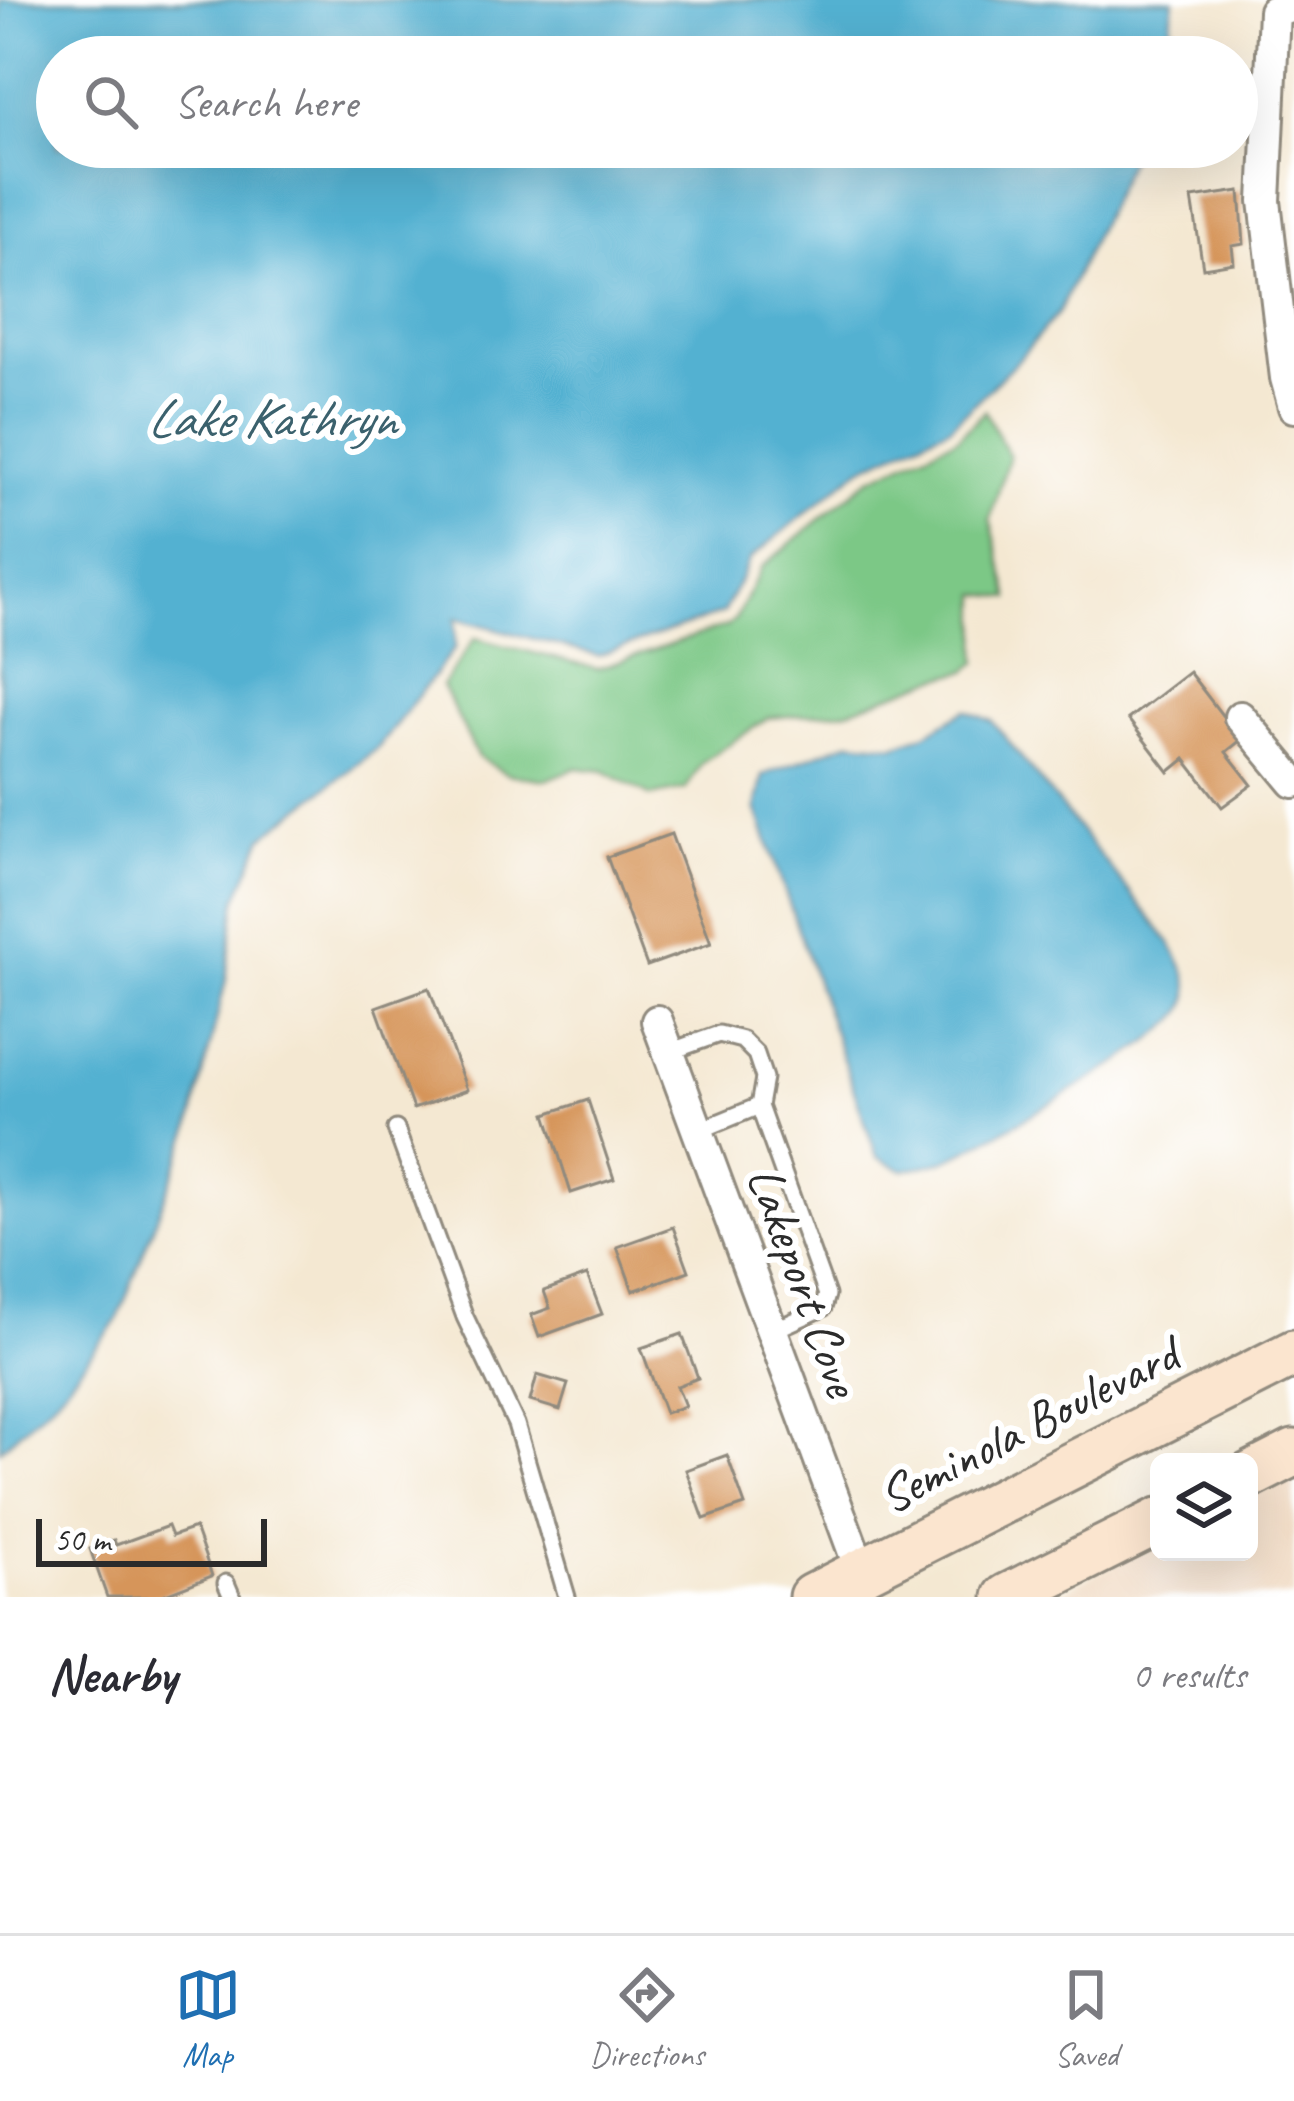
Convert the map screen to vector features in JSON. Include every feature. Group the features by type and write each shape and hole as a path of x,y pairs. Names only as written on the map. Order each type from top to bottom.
{"main road":[{"name":"Seminola Boulevard","path":"812,1597 856,1585 1294,1353"},
{"path":"1258,1471 1294,1453"},
{"path":"1006,1597 1150,1525"}],"street":[{"path":"1284,8 1280,197 1291,387"},
{"path":"1240,717 1294,782"},
{"name":"Lakeport Cove","path":"657,1021 772,1331 856,1585"}],"lane":[{"path":"669,1052 719,1034 742,1040 756,1054 764,1078 759,1106 827,1295 823,1308 772,1331"},
{"path":"698,1130 759,1106"},
{"path":"396,1129 465,1317 516,1424 567,1597"}],"shaded area":[{"path":"1294,1471 1294,1597 1055,1597 1150,1545 1150,1561 1258,1561 1258,1489"}],"green space":[{"path":"985,411 1009,456 990,519 1010,598 979,594 978,662 967,671 847,711 768,718 702,762 686,789 651,796 604,771 576,768 546,780 506,774 478,757 442,686 475,638 597,669 727,626 736,618 762,567 869,479 957,438"}],"water":[{"name":"Lake Kathryn","path":"0,0 1174,0 1170,36 36,36 36,168 1125,168 1059,312 1019,359 951,426 861,468 751,558 723,613 598,656 456,618 455,648 378,748 263,837 236,901 226,980 189,1134 117,1321 57,1397 0,1450"},
{"path":"966,710 992,721 1169,941 1186,974 1188,1001 1170,1025 1146,1044 1042,1108 957,1155 903,1170 877,1157 756,808 763,775 851,741 895,745"}],"building":[{"path":"1240,191 1244,244 1232,246 1234,263 1203,268 1192,198"},
{"path":"1189,672 1241,740 1226,752 1252,785 1222,807 1185,759 1169,772 1128,719"},
{"path":"671,834 711,943 647,966 607,857"},
{"path":"429,988 467,1090 413,1109 376,1007"},
{"path":"588,1100 614,1179 571,1193 546,1114"},
{"path":"673,1227 689,1271 633,1291 617,1247"},
{"path":"587,1275 602,1314 539,1337 531,1315 550,1308 544,1291"},
{"path":"682,1334 698,1378 677,1386 685,1406 665,1413 641,1348"},
{"path":"537,1375 568,1384 560,1410 530,1401"},
{"path":"727,1455 745,1505 704,1519 686,1470"},
{"path":"168,1526 172,1536 195,1528 212,1576 158,1597 107,1597 90,1549"}]}
